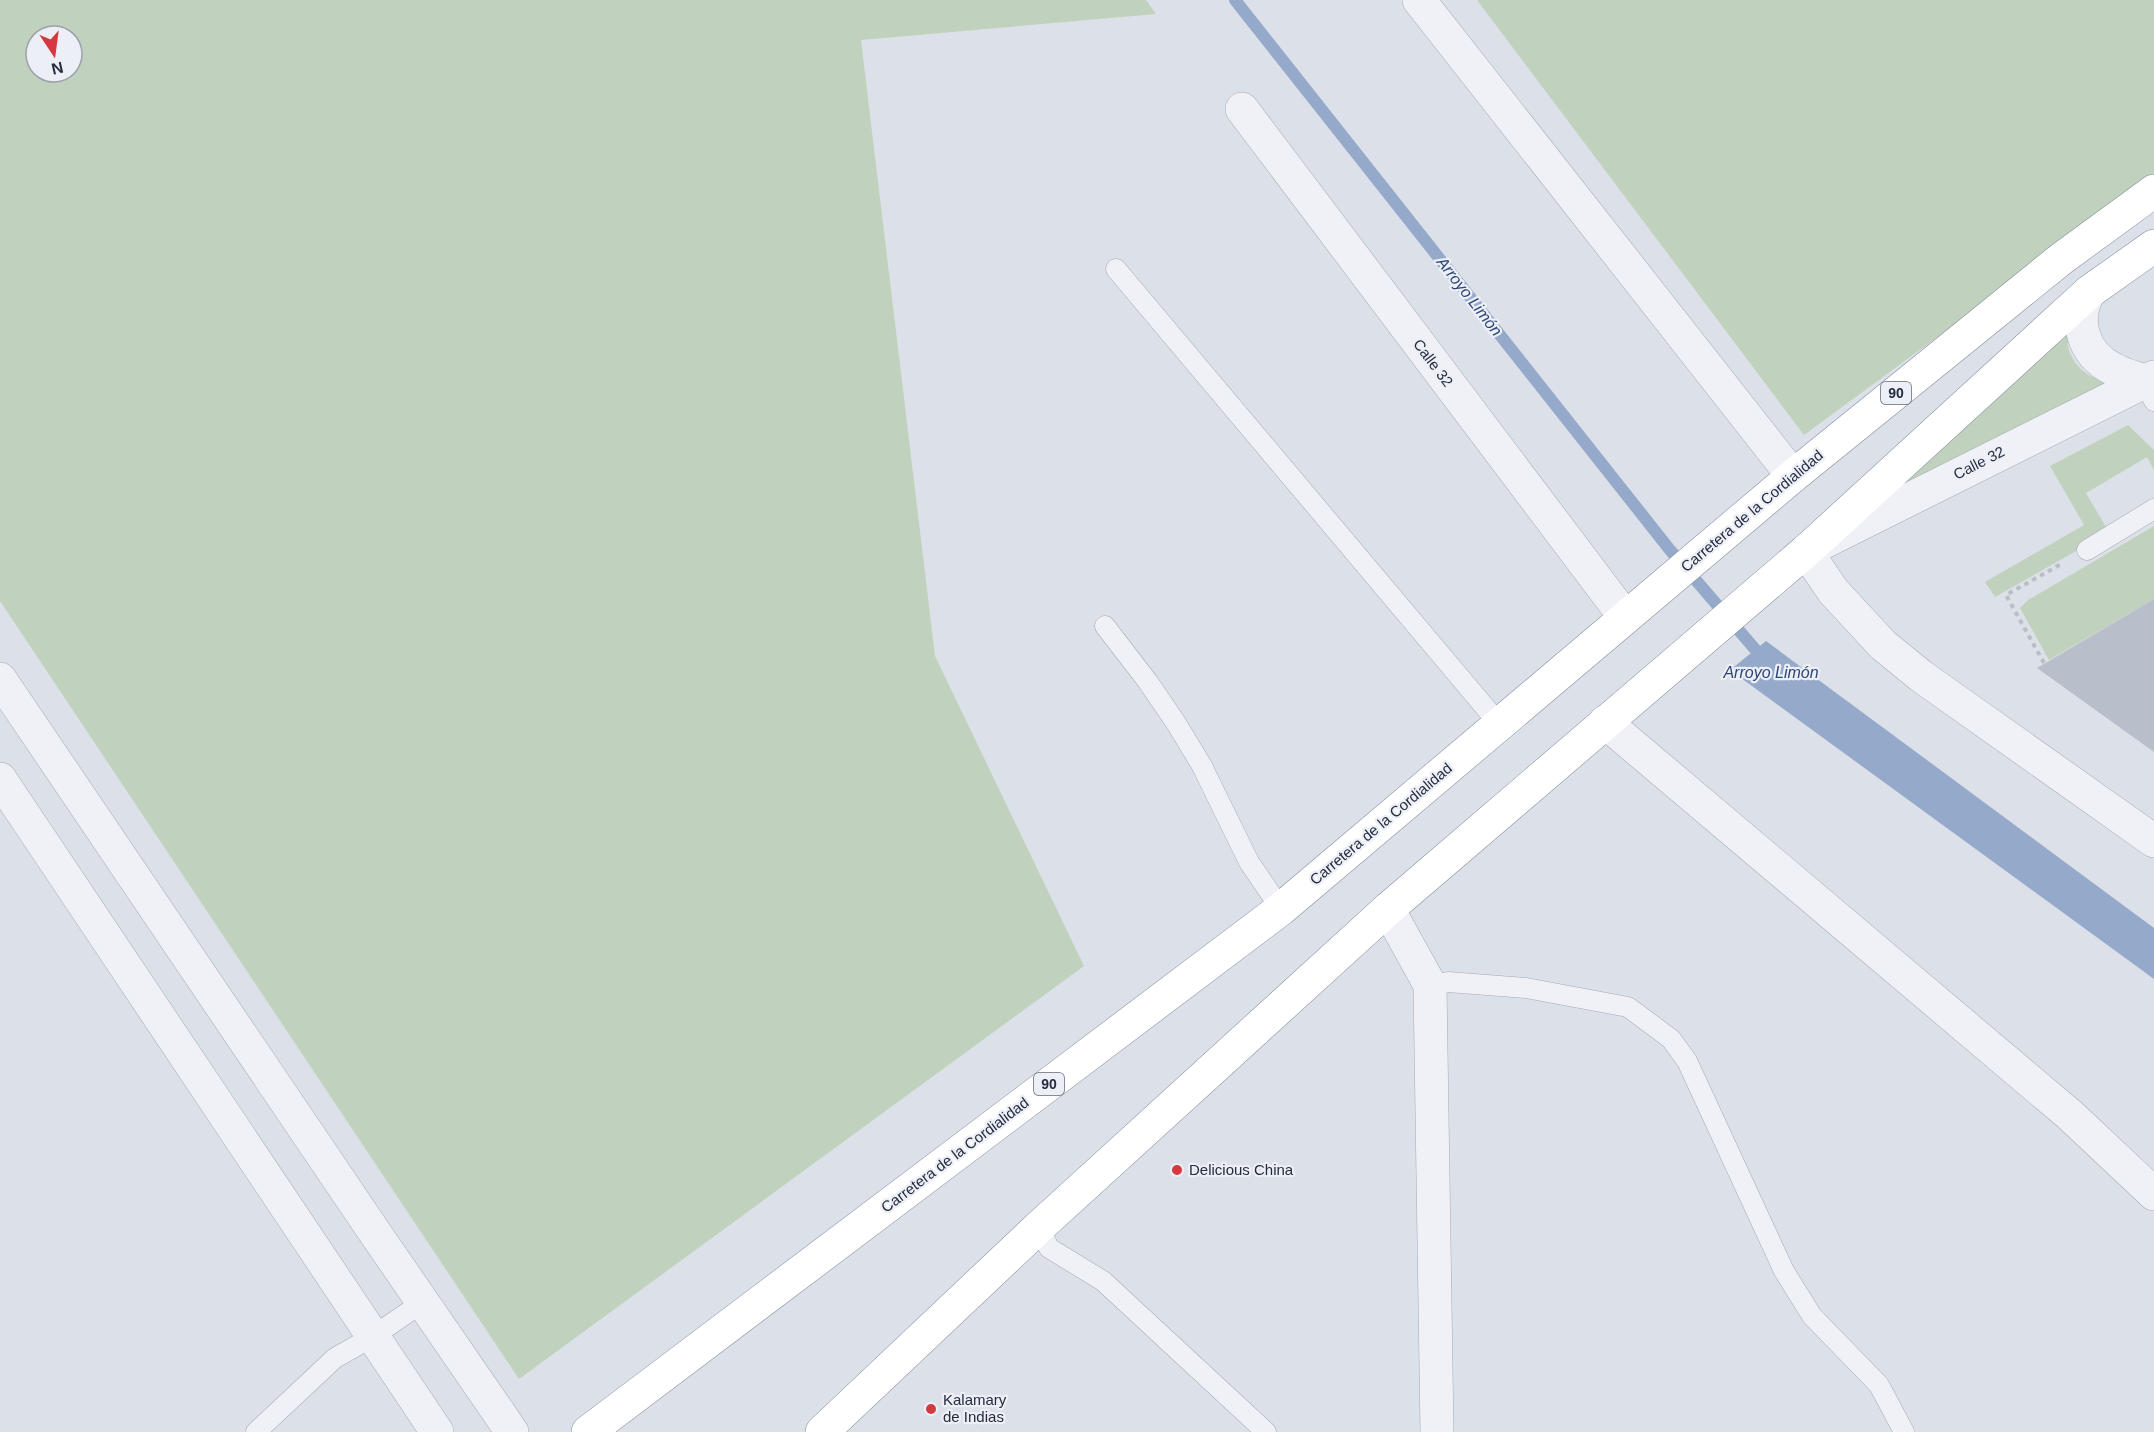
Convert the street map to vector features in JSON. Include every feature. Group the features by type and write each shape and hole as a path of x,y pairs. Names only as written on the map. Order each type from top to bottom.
{"highway":[{"name":"Carretera de la Cordialidad","path":"588,1432 1281,909 1793,476 2061,259 2154,191"},
{"path":"822,1432 1039,1227 1388,909 1806,551 2090,292 2154,246"}],"street":[{"path":"1419,0 1793,476"},
{"name":"Calle 32","path":"1242,109 1624,617"},
{"path":"2090,292 2083,304 2081,319 2083,334 2090,348 2099,360 2151,386"},
{"name":"Calle 32","path":"1806,551 2151,386"},
{"path":"1806,551 1833,591 1883,645 1921,676 2154,841"},
{"path":"0,679 512,1432"},
{"path":"1605,722 2070,1115 2154,1194"},
{"path":"0,779 437,1432"},
{"path":"1388,909 1430,985 1437,1432"}],"lane":[{"path":"1116,269 1500,725"},
{"path":"2087,550 2154,510"},
{"path":"1105,626 1148,682 1181,732 1202,766 1249,862 1281,909"},
{"path":"1430,985 1448,982 1526,988 1628,1007 1671,1039 1687,1061 1784,1271 1812,1316 1879,1385 1904,1432"},
{"path":"1039,1227 1049,1248 1103,1281 1266,1432"},
{"path":"256,1432 335,1358 372,1337 423,1302"}],"path":[{"path":"2044,663 2006,595 2087,550"}],"green space":[{"path":"0,0 1146,0 1156,14 861,40 935,656 1084,966 519,1379 0,601"},
{"path":"1477,0 2154,0 2154,178 1804,435"},
{"path":"2076,324 2068,344 2075,362 2086,373 2099,379 2122,382 1841,529"},
{"path":"2128,425 2154,450 2154,470 2147,457 2086,493 2106,527 2082,541 2085,546 1995,597 1985,582 2084,525 2050,466"},
{"path":"2154,526 2154,599 2049,660 2020,608 2028,600"}],"water":[{"name":"Arroyo Limón","path":"1766,641 2154,928 2154,979 1730,670"}],"building":[{"path":"2154,599 2154,752 2037,668"}],"waterway":[{"name":"Arroyo Limón","path":"1235,0 1670,550 1760,655"}],"place":[{"name":"Delicious China","path":"1177,1170"},
{"name":"Kalamary de Indias","path":"931,1409"}]}
